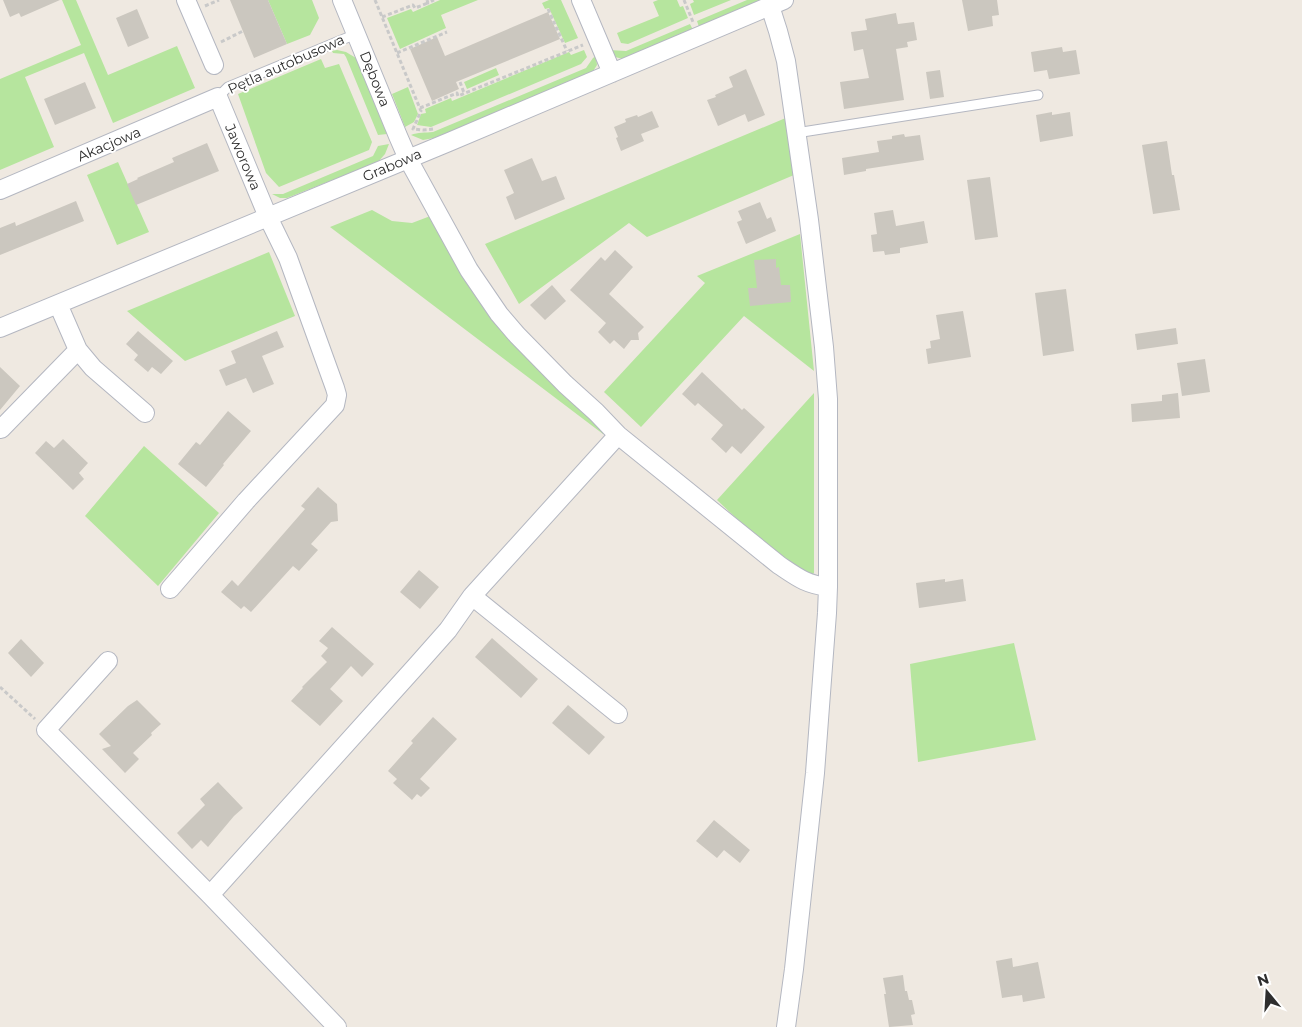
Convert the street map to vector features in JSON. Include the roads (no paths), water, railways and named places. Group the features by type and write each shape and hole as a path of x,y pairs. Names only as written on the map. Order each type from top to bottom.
{"street":[{"path":"186,0 214,65"},
{"name":"Dębowa","path":"342,0 408,158 469,270 516,335 618,435 779,565 801,580 814,585 828,586"},
{"path":"581,0 594,44 612,73"},
{"path":"777,3 778,32 786,62 819,296 828,399 828,586 816,773 786,1027"},
{"name":"Grabowa","path":"0,328 612,73 695,28 777,3"},
{"name":"Akacjowa","path":"0,190 218,97"},
{"name":"Jaworowa","path":"170,589 246,501 332,410 336,401 335,388 288,258 268,217 218,97"},
{"path":"58,304 78,350 93,368 146,413"},
{"path":"1,430 78,350"},
{"path":"210,895 442,637 472,596 618,435"},
{"path":"472,596 618,714"},
{"path":"108,661 46,730 210,895 337,1027"}],"lane":[{"name":"Pętla autobusowa","path":"218,97 228,87 356,34"},
{"path":"796,133 1038,95"}]}
